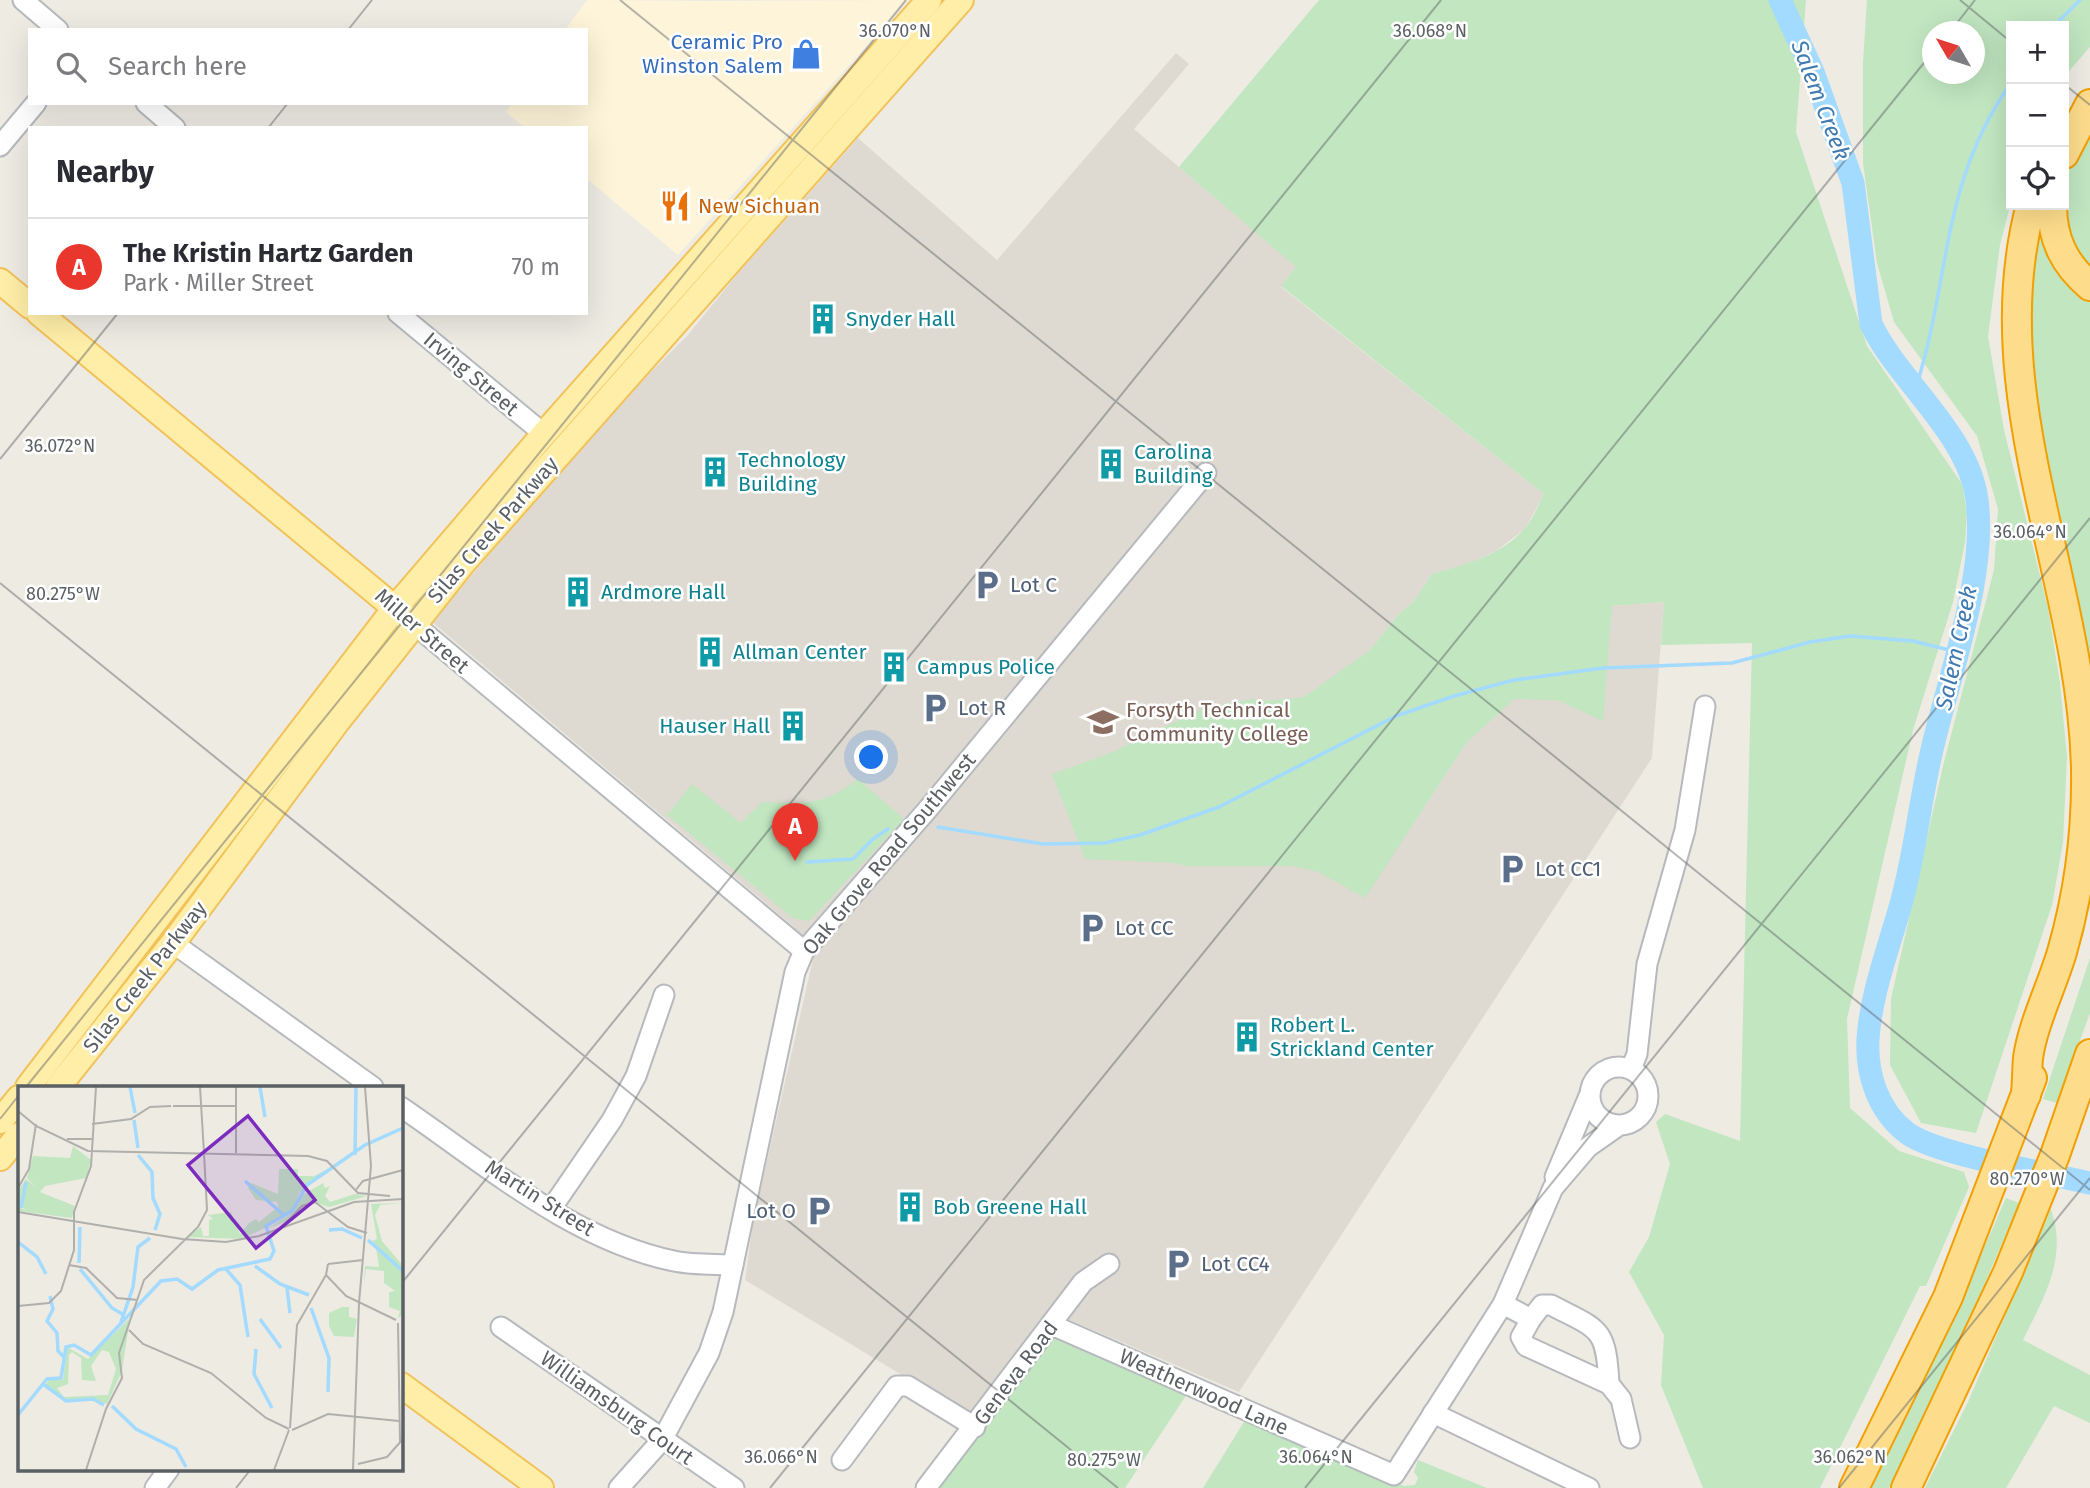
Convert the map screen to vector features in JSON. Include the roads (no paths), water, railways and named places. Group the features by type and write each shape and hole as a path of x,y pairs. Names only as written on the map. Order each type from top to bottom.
{"highway":[{"path":"2069,113 2090,79"},
{"path":"2067,147 2090,104"},
{"path":"2026,1095 2029,1056 2062,952 2075,898 2085,818 2086,771 2080,689 2029,441 2016,357 2018,267 2030,210"},
{"path":"2052,210 2055,236 2060,250 2068,263 2090,286"},
{"path":"1854,1488 1948,1297 2026,1095 2090,906"},
{"path":"1906,1488 2008,1272 2073,1106 2090,1054"}],"main road":[{"path":"836,141 829,128 926,17 930,0"},
{"name":"Silas Creek Parkway","path":"26,1086 404,616 544,434 930,0"},
{"name":"Silas Creek Parkway","path":"59,1086 173,943 404,616 521,496 961,0"},
{"path":"0,281 28,304"},
{"name":"Miller Street","path":"41,315 404,616"},
{"path":"0,1158 18,1136"},
{"path":"402,1386 541,1488"}],"street":[{"path":"23,0 56,28"},
{"path":"0,146 34,105"},
{"path":"148,105 173,126"},
{"name":"Irving Street","path":"400,315 544,434"},
{"name":"Oak Grove Road Southwest","path":"619,1488 662,1440 709,1353 723,1312 795,972 804,951 928,809 1206,473"},
{"name":"Miller Street","path":"404,616 804,951"},
{"path":"1631,1069 1637,1054 1647,964 1685,830 1704,705"},
{"path":"173,943 372,1086"},
{"path":"551,1209 612,1120 636,1076 664,995"},
{"path":"1553,1188 1588,1147 1618,1126 1637,1119 1647,1103 1645,1083 1631,1069 1612,1068 1596,1078 1503,1304 1433,1413 1589,1488"},
{"path":"1589,1096 1594,1113 1601,1120 1618,1126"},
{"name":"Martin Street","path":"402,1108 551,1209 615,1242 662,1257 733,1265"},
{"name":"Geneva Road","path":"926,1488 1083,1282 1109,1264"},
{"path":"1503,1304 1531,1319"},
{"path":"1609,1384 1604,1340 1598,1329 1550,1305 1542,1304 1521,1337 1526,1346 1609,1384 1620,1399 1630,1438"},
{"name":"Weatherwood Lane","path":"1052,1325 1394,1475 1433,1413"},
{"name":"Williamsburg Court","path":"501,1327 734,1488"},
{"path":"842,1460 897,1386 908,1386 975,1427"},
{"path":"155,1488 168,1470"}],"waterway":[{"name":"Salem Creek","path":"1780,0 1813,72 1853,183 1871,324 1883,345 1947,430 1961,453 1977,500 1979,530 1971,594 1931,754 1907,882 1873,1004 1868,1039 1872,1078 1888,1114 1907,1133 1922,1141 1967,1156 2090,1183"},
{"path":"2059,21 2080,0"},
{"path":"1916,387 1936,308 1959,194 1971,157 1988,120 2010,84"},
{"path":"938,827 1043,844 1104,843 1140,835 1219,807 1396,716 1454,696 1514,680 1603,668 1732,663 1810,642 1850,636 1913,641 1957,652"},
{"path":"807,862 853,859 873,839 888,829"}],"place":[{"name":"Ceramic Pro Winston Salem","path":"806,54"},
{"name":"New Sichuan","path":"675,206"},
{"name":"Snyder Hall","path":"823,319"},
{"name":"Carolina Building","path":"1111,464"},
{"name":"Technology Building","path":"715,472"},
{"name":"Lot C","path":"987,585"},
{"name":"Ardmore Hall","path":"578,592"},
{"name":"Allman Center","path":"710,652"},
{"name":"Campus Police","path":"894,667"},
{"name":"Lot R","path":"935,708"},
{"name":"Forsyth Technical Community College","path":"1103,722"},
{"name":"Hauser Hall","path":"793,726"},
{"name":"The Kristin Hartz Garden","path":"795,861"},
{"name":"Lot CC1","path":"1512,869"},
{"name":"Lot CC","path":"1092,928"},
{"name":"Robert L. Strickland Center","path":"1247,1037"},
{"name":"Bob Greene Hall","path":"910,1207"},
{"name":"Lot O","path":"819,1211"},
{"name":"Lot CC4","path":"1178,1264"}]}
